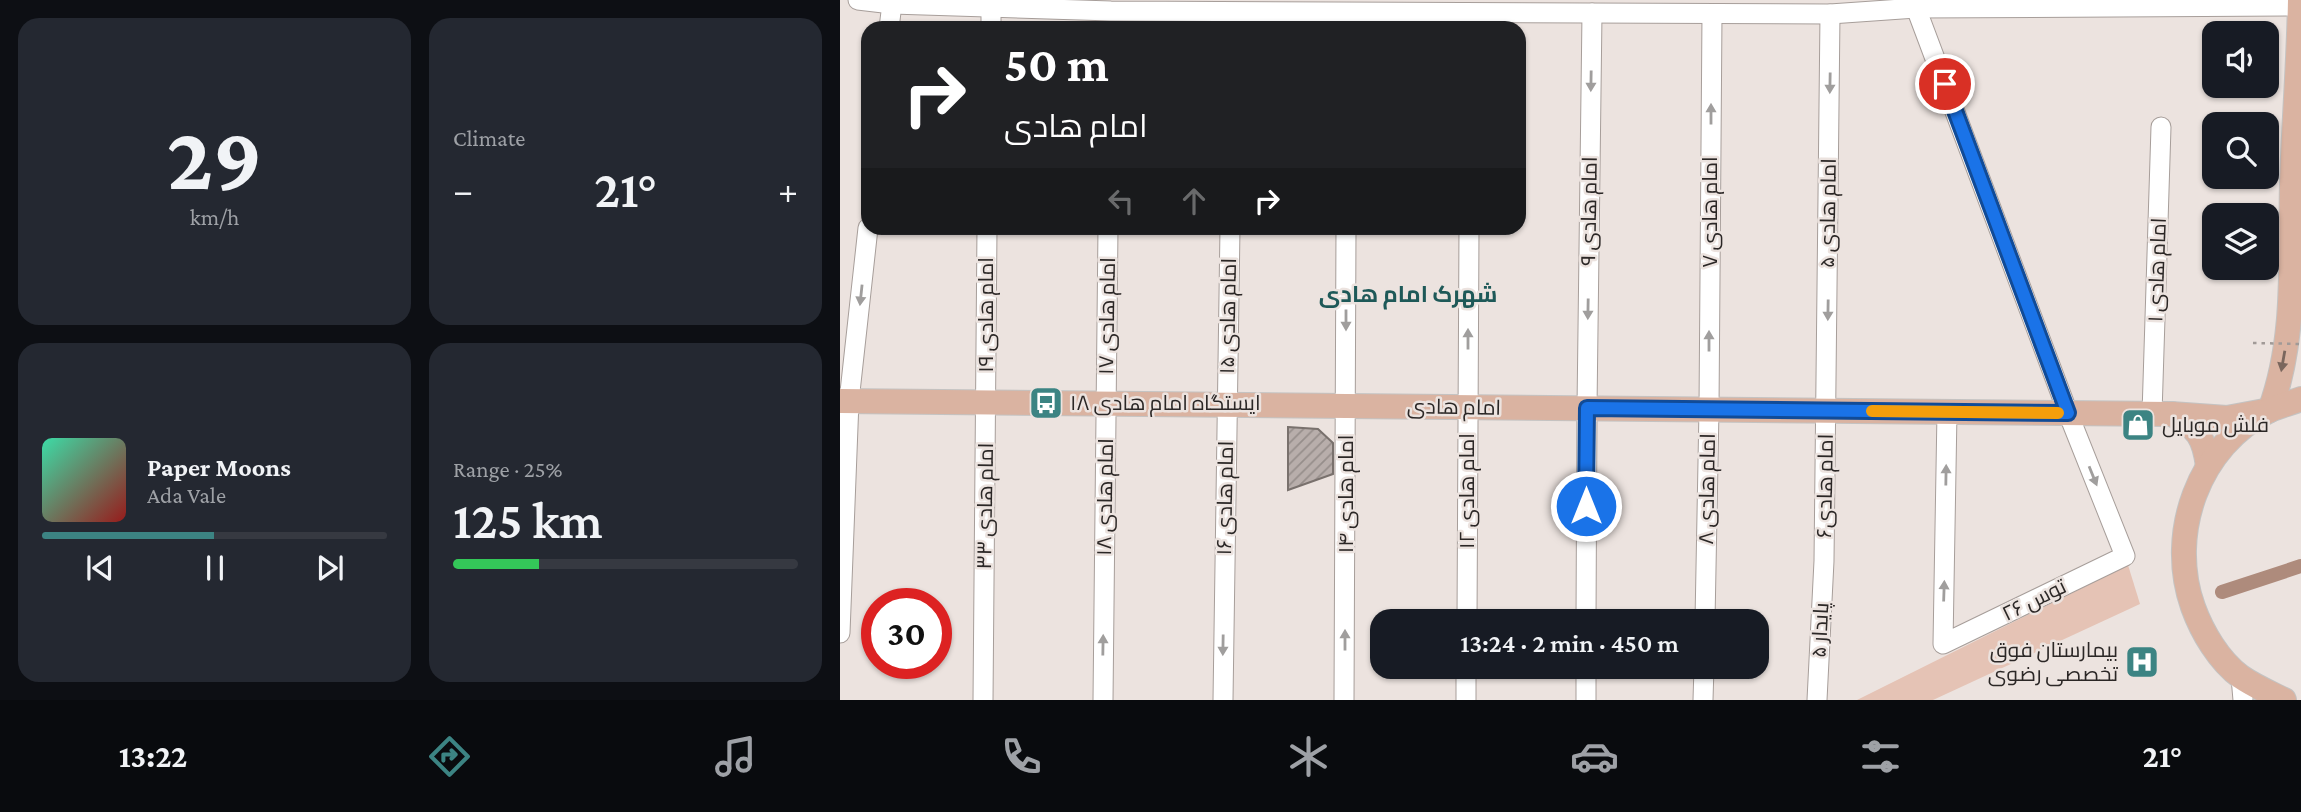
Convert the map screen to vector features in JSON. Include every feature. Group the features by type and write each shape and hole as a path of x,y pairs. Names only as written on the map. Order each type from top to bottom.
{"main road":[{"path":"2270,410 2278,387 2290,322 2292,181 2300,3"},
{"path":"2284,700 2242,689 2200,625 2186,586 2182,545 2190,503 2208,466 2235,434 2270,410 2301,399"},
{"name":"امام هادی","path":"845,401 2162,414 2227,418 2270,410"},
{"path":"2162,414 2191,425 2204,443 2208,466"}],"street":[{"path":"858,0 892,4 991,6 1111,20 1230,20 1288,6 1347,20 1470,20 1537,6 1592,13 1643,7 1712,14 1830,15 1915,4 2300,3"},
{"path":"890,21 892,4"},
{"path":"1915,4 2068,413"},
{"path":"990,21 991,6"},
{"name":"امام هادی ۹","path":"1586,609 1592,13"},
{"name":"امام هادی ۷","path":"1709,410 1712,14"},
{"name":"امام هادی ۵","path":"1827,411 1830,15"},
{"name":"امام هادی ۱","path":"2161,127 2162,414"},
{"path":"840,633 845,401 867,235"},
{"name":"امام هادی ۱۹","path":"986,403 987,235"},
{"name":"امام هادی ۱۷","path":"1106,404 1108,235"},
{"name":"امام هادی ۱۵","path":"1226,405 1230,235"},
{"name":"امام هادی ۱۴","path":"1344,700 1346,235"},
{"name":"امام هادی ۱۲","path":"1467,609 1469,235"},
{"name":"امام هادی ۳۳","path":"983,700 986,403"},
{"name":"امام هادی ۱۸","path":"1103,700 1106,404"},
{"name":"امام هادی ۱۶","path":"1223,700 1226,405"},
{"name":"امام هادی ۸","path":"1705,609 1709,410"},
{"name":"امام هادی۶","path":"1824,561 1827,411"},
{"name":"توس ۲۶","path":"1947,412 1942,644 2124,556 2068,413"},
{"name":"پایدار ۵","path":"1817,700 1824,561"},
{"path":"1466,679 1466,700"},
{"path":"1586,679 1586,700"},
{"path":"1703,700 1704,679"}],"path":[{"path":"2253,343 2301,344"}],"shaded area":[{"path":"2128,565 2140,604 1933,700 1857,700"}],"building":[{"path":"1288,427 1318,429 1333,443 1333,474 1288,490"}],"waterway":[{"path":"2222,592 2301,566"}],"slow traffic":[{"path":"1872,411 2058,413"}],"place":[{"name":"ایستگاه امام هادی ۱۸","path":"1046,403"},
{"name":"فلش موبایل","path":"2138,425"},
{"name":"بیمارستان فوق تخصصی رضوی","path":"2142,662"}],"district":[{"name":"شهرک امام هادی","path":"1408,294"}],"route":[{"path":"1586,506 1587,408 2068,413 1945,84"}]}
